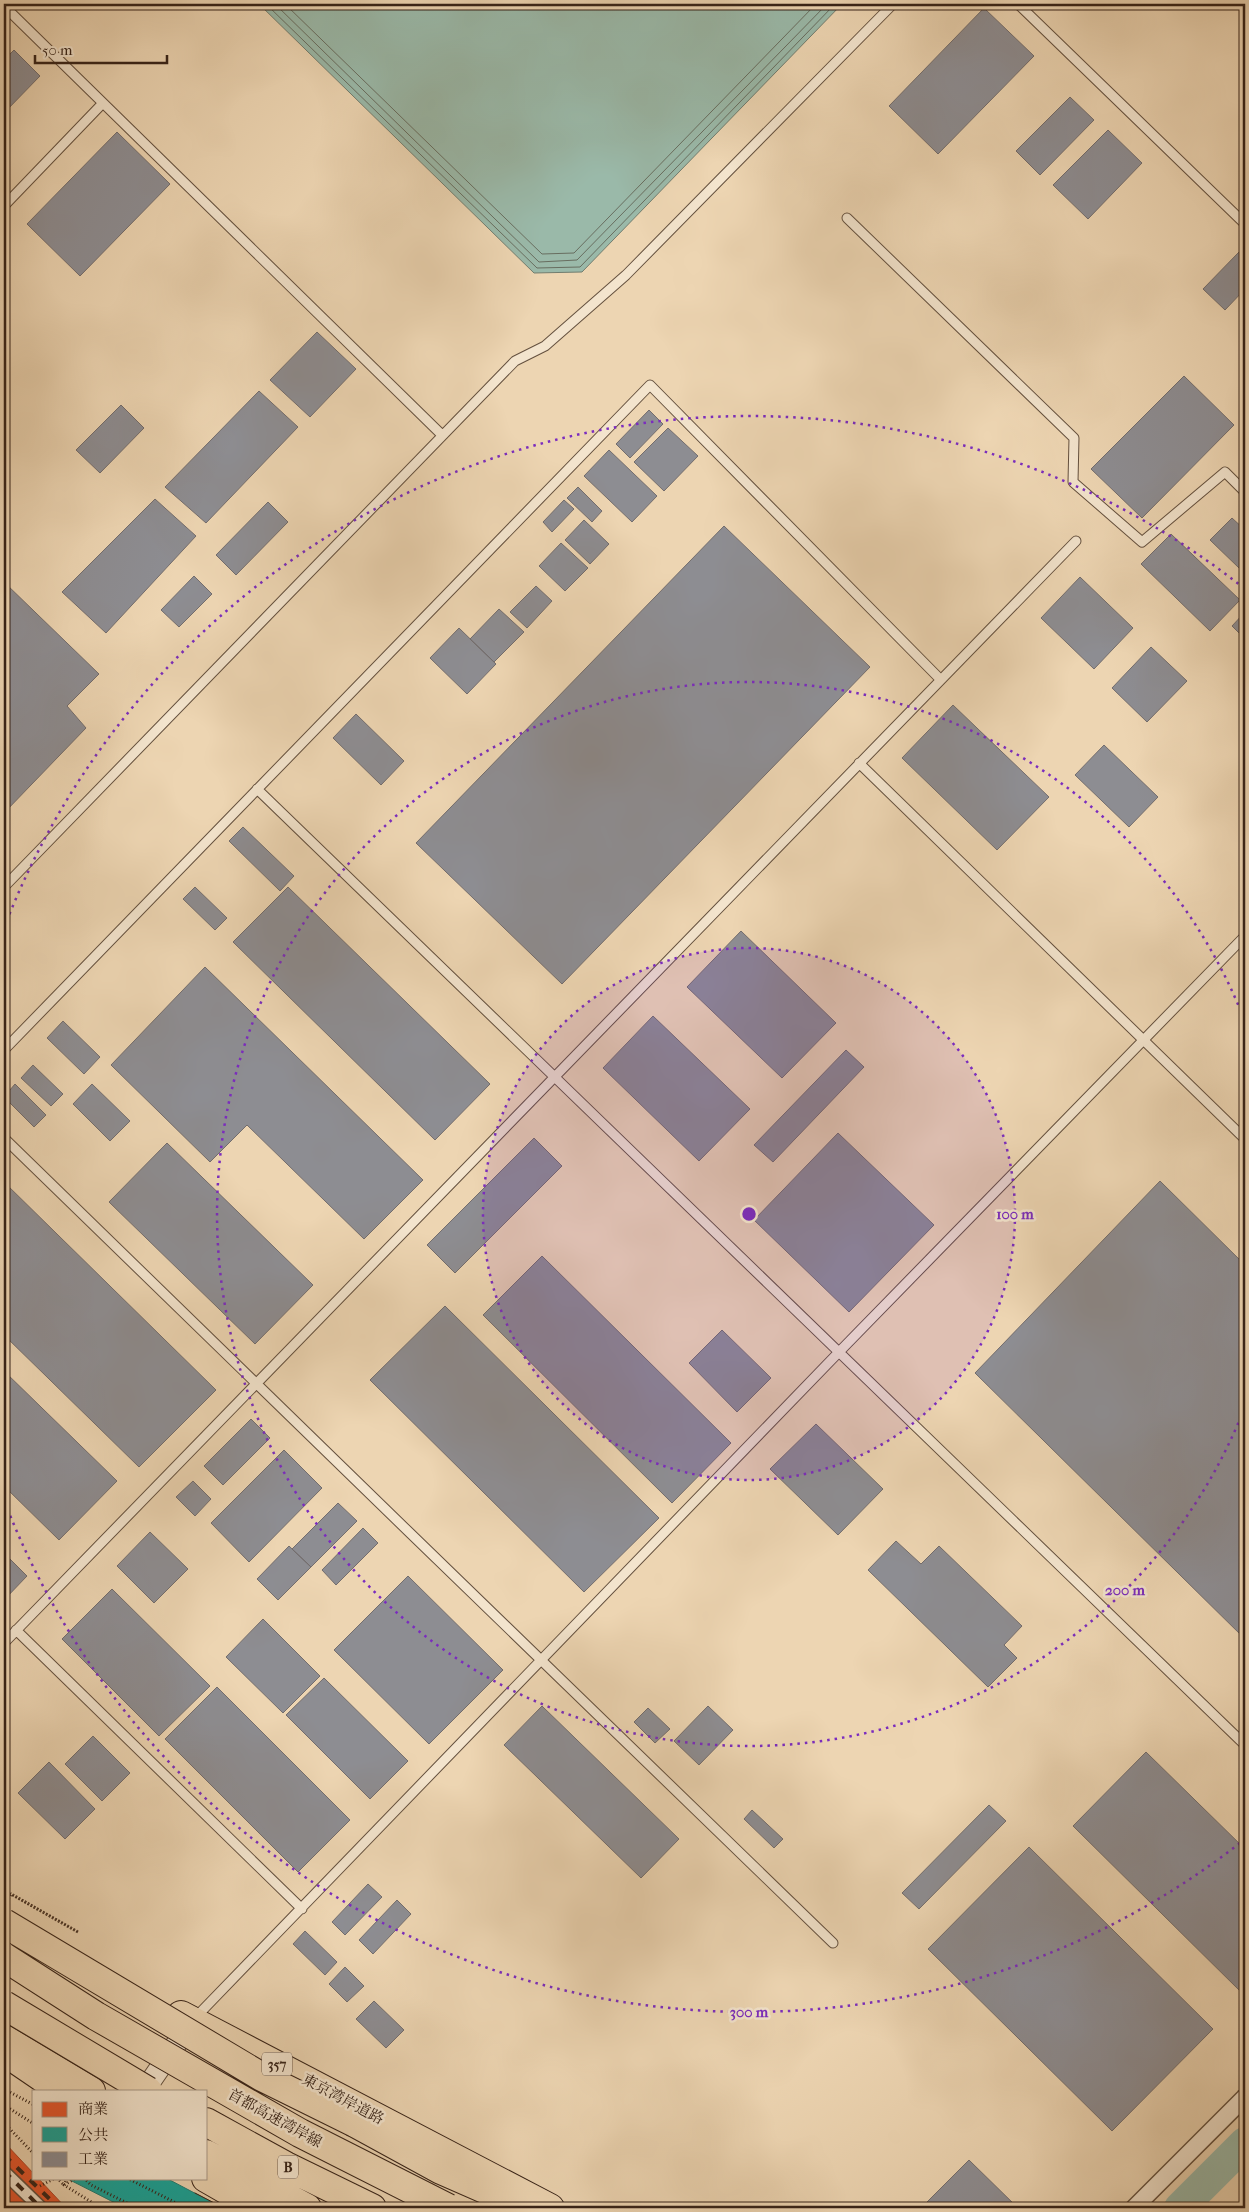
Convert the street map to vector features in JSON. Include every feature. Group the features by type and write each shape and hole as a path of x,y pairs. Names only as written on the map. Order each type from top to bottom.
{"highway":[{"name":"東京湾岸道路","path":"8,1906 192,2021 550,2208"},
{"path":"4,1923 262,2077 355,2123 441,2170 528,2208"},
{"name":"首都高速湾岸線","path":"4,1957 96,2016 300,2133 448,2208"},
{"path":"4,2005 146,2090"},
{"path":"4,2039 89,2090"},
{"path":"4,2051 61,2090"},
{"name":"B","path":"208,2123 286,2166 372,2208"},
{"path":"208,2155 301,2205"},
{"path":"208,2179 258,2208"}],"street":[{"path":"145,2090 192,2021"},
{"path":"1134,2208 1245,2097"},
{"path":"4,2172 41,2208"}],"lane":[{"path":"4,887 515,362 545,346 626,275 893,4"},
{"path":"1018,4 1245,224"},
{"path":"4,6 442,436"},
{"path":"4,206 102,104"},
{"path":"847,218 1074,438 1073,482 1142,542 1225,472 1245,492"},
{"path":"4,1050 650,385 940,679"},
{"path":"4,1643 1076,541"},
{"path":"859,763 1245,1139"},
{"path":"257,789 1245,1745"},
{"path":"192,2021 838,1352 1245,936"},
{"path":"4,1138 255,1384 833,1942"},
{"path":"16,1630 302,1909"}],"path":[{"path":"4,1890 8,1906"},
{"path":"4,1890 78,1932 8,1906 4,1907"},
{"path":"4,2089 32,2104"},
{"path":"4,2105 32,2123"},
{"path":"4,2122 32,2152"},
{"path":"48,2182 52,2180"},
{"path":"58,2180 101,2208"},
{"path":"64,2185 66,2180"},
{"path":"64,2185 73,2180"},
{"path":"86,2180 91,2185 130,2207 137,2208"},
{"path":"131,2180 186,2208"}],"water":[{"path":"259,4 842,4 582,272 534,273"}],"building: 商業":[{"path":"4,2142 32,2172 32,2180 40,2180 66,2208 9,2208 4,2204"}],"building: 公共":[{"path":"70,2180 170,2180 223,2208 125,2208"}],"building: 工業":[{"path":"984,8 1034,56 938,154 889,106"},
{"path":"14,50 40,76 4,113 4,60"},
{"path":"1070,97 1094,120 1040,175 1016,151"},
{"path":"1108,130 1142,163 1088,219 1053,185"},
{"path":"117,132 170,184 80,276 27,224"},
{"path":"1239,252 1245,258 1245,289 1225,310 1203,289"},
{"path":"317,332 356,369 310,417 270,380"},
{"path":"1184,376 1234,425 1142,518 1091,469"},
{"path":"259,391 298,427 206,523 165,487"},
{"path":"121,405 144,428 100,473 76,450"},
{"path":"649,410 663,424 630,458 616,444"},
{"path":"668,428 698,456 664,491 634,462"},
{"path":"609,450 657,496 632,522 584,476"},
{"path":"578,487 602,511 592,522 567,498"},
{"path":"155,499 196,536 106,633 62,592"},
{"path":"564,500 574,509 552,532 543,522"},
{"path":"268,502 288,522 236,575 216,555"},
{"path":"1232,518 1245,530 1245,561 1239,568 1210,540"},
{"path":"584,520 609,544 590,564 565,540"},
{"path":"724,526 870,667 562,984 416,843"},
{"path":"1171,534 1240,600 1210,631 1141,564"},
{"path":"561,543 588,568 565,591 539,566"},
{"path":"194,576 212,594 179,627 161,610"},
{"path":"1080,577 1133,628 1094,669 1041,618"},
{"path":"4,582 99,674 67,706 86,728 4,813"},
{"path":"536,586 552,601 527,628 510,612"},
{"path":"499,609 524,632 494,662 470,639"},
{"path":"1245,612 1245,639 1232,626"},
{"path":"459,628 496,664 467,694 430,658"},
{"path":"1151,647 1187,681 1147,722 1112,688"},
{"path":"953,705 1049,797 997,850 902,758"},
{"path":"356,714 404,761 381,785 333,738"},
{"path":"1104,745 1158,797 1129,827 1075,775"},
{"path":"243,827 294,876 280,891 229,841"},
{"path":"195,887 227,918 215,930 183,899"},
{"path":"288,887 490,1084 435,1140 233,942"},
{"path":"741,931 836,1023 782,1078 687,987"},
{"path":"205,967 423,1180 364,1239 247,1125 210,1162 111,1065"},
{"path":"653,1016 750,1109 699,1161 603,1068"},
{"path":"63,1021 100,1057 84,1074 47,1038"},
{"path":"846,1050 864,1067 773,1162 754,1145"},
{"path":"33,1065 63,1094 51,1106 21,1078"},
{"path":"15,1084 46,1115 34,1127 4,1097"},
{"path":"92,1084 130,1121 110,1141 73,1104"},
{"path":"838,1133 934,1225 849,1312 754,1220"},
{"path":"534,1138 562,1166 455,1273 427,1245"},
{"path":"167,1143 313,1285 255,1344 109,1202"},
{"path":"1160,1181 1245,1265 1245,1639 975,1373"},
{"path":"4,1182 216,1390 139,1467 4,1335"},
{"path":"542,1256 731,1443 672,1503 483,1315"},
{"path":"445,1306 659,1518 584,1592 370,1380"},
{"path":"722,1330 771,1378 737,1412 689,1363"},
{"path":"4,1371 117,1481 59,1540 4,1486"},
{"path":"251,1419 270,1438 223,1485 204,1466"},
{"path":"816,1424 883,1489 838,1535 770,1469"},
{"path":"284,1450 322,1488 249,1562 211,1523"},
{"path":"193,1481 211,1499 195,1516 176,1497"},
{"path":"338,1503 357,1521 311,1567 292,1549"},
{"path":"363,1528 378,1543 336,1585 322,1570"},
{"path":"150,1532 188,1569 154,1603 117,1566"},
{"path":"896,1541 921,1564 939,1546 1022,1626 1004,1645 1017,1658 988,1687 868,1570"},
{"path":"289,1546 311,1567 278,1600 257,1579"},
{"path":"4,1553 27,1576 4,1600"},
{"path":"408,1576 503,1670 429,1744 334,1650"},
{"path":"112,1589 210,1686 159,1736 62,1639"},
{"path":"263,1619 320,1676 283,1713 226,1657"},
{"path":"324,1678 408,1761 370,1799 286,1715"},
{"path":"217,1687 350,1820 298,1872 165,1739"},
{"path":"542,1706 679,1839 641,1878 504,1745"},
{"path":"708,1706 733,1730 699,1765 674,1741"},
{"path":"648,1708 670,1729 655,1743 634,1722"},
{"path":"93,1736 130,1773 102,1801 65,1764"},
{"path":"1146,1752 1245,1849 1245,1989 1242,1993 1073,1826"},
{"path":"49,1762 95,1809 65,1839 18,1793"},
{"path":"989,1805 1006,1821 919,1909 902,1893"},
{"path":"752,1810 783,1839 774,1848 744,1819"},
{"path":"1029,1847 1213,2029 1112,2131 928,1949"},
{"path":"368,1884 382,1897 345,1935 332,1922"},
{"path":"397,1900 411,1914 373,1954 359,1940"},
{"path":"305,1931 337,1962 325,1975 293,1944"},
{"path":"345,1967 364,1986 347,2002 329,1984"},
{"path":"374,2001 404,2030 386,2048 356,2019"},
{"path":"969,2160 1018,2208 921,2208"}],"waterway":[{"path":"1180,2208 1245,2143"}],"tram line":[{"path":"195,2193 224,2208"}],"railway":[{"path":"4,2155 59,2208"},
{"path":"4,2171 41,2208"}]}
